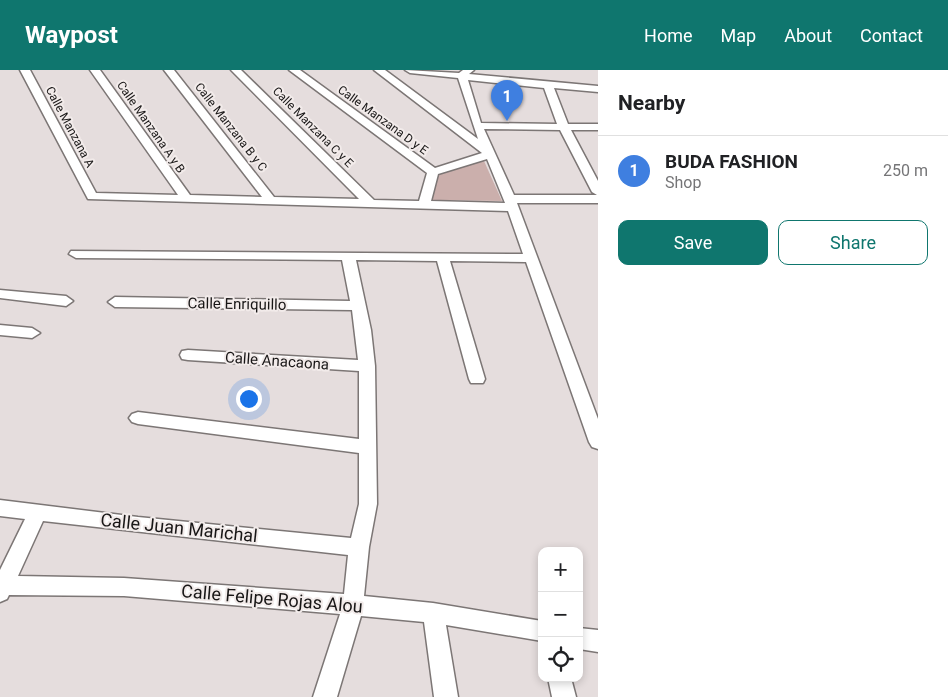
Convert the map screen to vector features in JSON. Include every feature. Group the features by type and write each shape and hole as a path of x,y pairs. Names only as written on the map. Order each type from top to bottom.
{"street":[{"name":"Calle Manzana A","path":"26,70 92,196"},
{"name":"Calle Manzana A y B","path":"95,70 187,199"},
{"name":"Calle Manzana B y C","path":"169,70 271,201"},
{"name":"Calle Manzana C y E","path":"236,70 370,204"},
{"name":"Calle Manzana D y E","path":"294,70 432,172"},
{"path":"378,70 490,154"},
{"path":"410,70 466,73 548,85 598,88"},
{"path":"466,73 477,126 511,203 598,442"},
{"path":"548,85 564,127 598,192"},
{"path":"477,126 598,127"},
{"path":"424,204 432,172 490,154"},
{"path":"92,196 370,204 511,203 598,199"},
{"path":"76,254 531,258"},
{"path":"325,697 353,604 359,547 368,504 367,366 348,256"},
{"path":"442,256 477,379"},
{"path":"0,294 66,301"},
{"name":"Calle Enriquillo","path":"115,302 358,306"},
{"path":"0,330 32,333"},
{"name":"Calle Anacaona","path":"188,355 367,366"},
{"path":"138,418 368,447"},
{"name":"Calle Juan Marichal","path":"0,508 359,547"},
{"path":"1,587 37,513"},
{"name":"Calle Felipe Rojas Alou","path":"1,587 124,587 353,604 538,630"},
{"path":"433,614 446,697"},
{"path":"583,639 598,641"},
{"path":"560,682 564,697"}],"shaded area":[{"path":"484,161 502,201 431,200 438,173"}],"place":[{"name":"BUDA FASHION","path":"507,121"}]}
